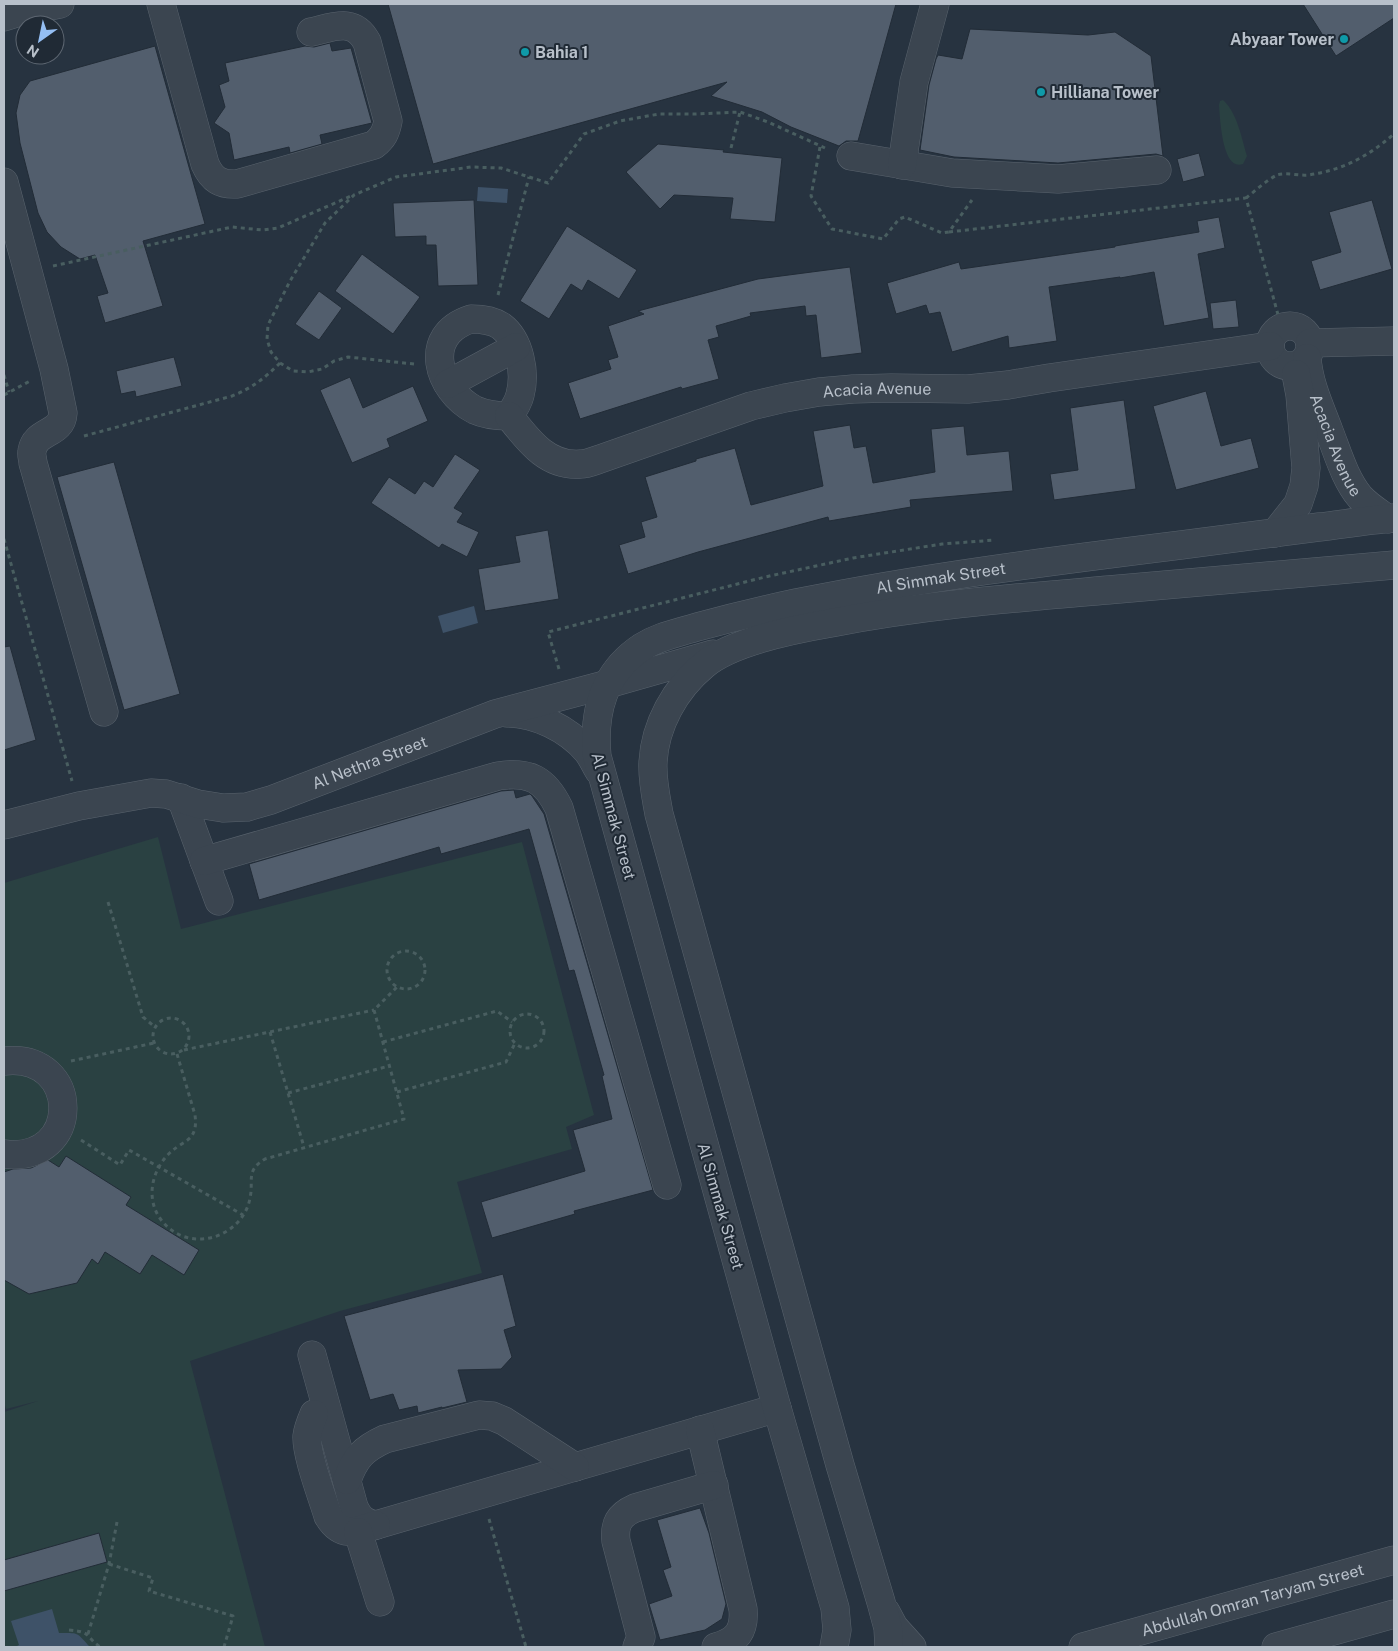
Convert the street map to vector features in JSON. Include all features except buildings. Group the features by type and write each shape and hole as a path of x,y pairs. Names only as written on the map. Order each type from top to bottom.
{"street":[{"path":"4,16 60,4"},
{"path":"161,4 205,164 209,174 217,181 227,185 237,184 374,145 382,139 387,131 388,121 367,42 363,34 355,28 346,25 312,32"},
{"path":"902,165 914,82 935,4"},
{"path":"850,156 952,174 990,176 1058,179 1157,170"},
{"path":"4,182 56,378 63,413 59,425 36,440 32,452 33,464 104,712"},
{"path":"471,319 492,321 507,332 516,347 520,359 523,383 517,406 509,416 486,414 475,410 464,402 444,375 439,355 440,345 452,328 461,322 471,319"},
{"path":"1303,355 1306,333 1298,327 1287,326 1276,337 1272,354 1277,361 1284,365 1303,355 1394,341"},
{"name":"Acacia Avenue","path":"509,416 530,442 544,455 562,463 582,464 751,406 785,398 853,389 968,389 1008,385 1276,337"},
{"path":"444,375 516,347"},
{"name":"Acacia Avenue","path":"1303,355 1342,465 1350,482 1360,497 1373,509 1391,518"},
{"name":"Acacia Avenue","path":"1275,533 1298,504 1304,486 1306,468 1300,396 1296,375 1303,355"},
{"name":"Al Simmak Street","path":"834,1647 837,1630 835,1608 777,1408 597,756 595,738 596,718 608,684 629,657 657,638 749,612 844,593 1003,567 1391,518"},
{"name":"Al Simmak Street","path":"889,1647 888,1628 881,1602 837,1455 662,824 654,789 653,762 657,736 664,716 683,685 705,664 732,648 803,628 876,614 968,602 1394,565"},
{"name":"Al Nethra Street","path":"5,820 151,793 166,794 198,804 223,808 247,807 271,800 495,714 732,648"},
{"path":"495,714 514,713 550,723 566,733 587,751 602,774"},
{"path":"204,861 498,776 514,774 528,776 542,783 553,794 559,808 667,1185"},
{"path":"181,798 219,901"},
{"path":"4,1062 16,1060 41,1067 52,1076 63,1100 63,1114 60,1127 43,1148 18,1156 4,1154"},
{"path":"312,1355 354,1507 358,1516 366,1523 380,1602"},
{"path":"314,1414 309,1425 308,1449 328,1516 333,1524 349,1532 777,1408"},
{"path":"347,1480 352,1466 360,1454 371,1445 385,1439 478,1415 492,1416 504,1421 574,1467"},
{"path":"700,1430 743,1609 744,1622 739,1633 731,1642 716,1647"},
{"path":"638,1647 641,1637 640,1627 616,1541 615,1531 618,1520 625,1512 635,1508 714,1485"},
{"name":"Abdullah Omran Taryam Street","path":"1083,1647 1394,1560"},
{"path":"881,1602 894,1627 912,1647"},
{"path":"1276,1647 1394,1614"}],"path":[{"path":"731,148 740,112"},
{"path":"27,272 232,227 262,230 278,228 396,177 471,167 501,168 548,182 584,134 620,121 659,114 740,112 768,122 820,147 850,156"},
{"path":"820,147 811,196 832,229 883,239 899,219 905,218 942,233 1246,198 1278,174 1306,175 1330,171 1357,161 1394,134"},
{"path":"949,232 990,176"},
{"path":"492,321 529,177"},
{"path":"354,195 325,223 290,281 268,325 267,339 272,352 280,363 293,370 308,372 322,369 334,360 348,357 444,375"},
{"path":"1246,198 1276,337"},
{"path":"59,425 66,433 82,437 232,396 250,388 266,377 280,363"},
{"path":"4,374 9,392"},
{"path":"4,539 80,806"},
{"path":"108,902 143,1017 155,1027"},
{"path":"407,951 415,954 422,959 425,967 425,976 421,983 414,988 405,990 397,987 390,982 387,974 388,965 392,957 398,952 407,951"},
{"path":"184,1050 189,1044 188,1028 176,1018 168,1018 161,1021 155,1027 154,1043 157,1049 163,1053 177,1054 184,1050 374,1010 397,987"},
{"path":"177,1054 196,1123 191,1137 172,1150 158,1168 153,1180 154,1208 161,1220 171,1230 183,1237 210,1239 223,1234 234,1226 243,1215 251,1197 251,1175 258,1163 265,1158 404,1119 374,1010"},
{"path":"382,1042 497,1011 512,1022"},
{"path":"532,1014 539,1018 543,1024 544,1032 542,1039 537,1045 530,1048 522,1047 515,1043 511,1037 510,1029 512,1022 517,1016 532,1014"},
{"path":"270,1032 304,1147"},
{"path":"41,1067 154,1043"},
{"path":"397,1092 506,1062 515,1043"},
{"path":"288,1093 390,1066"},
{"path":"60,1127 120,1165 129,1150 243,1215"},
{"path":"482,1495 526,1647"},
{"path":"88,1634 109,1564 117,1522"},
{"path":"109,1564 153,1578 149,1591 233,1616 224,1647"},
{"path":"69,1630 88,1634 100,1647"}],"green space":[{"path":"1223,100 1232,111 1241,134 1247,156 1243,164 1236,164 1226,152 1221,131 1219,105 1220,101"},
{"path":"158,837 181,929 522,842 594,1115 566,1127 572,1149 457,1182 482,1273 340,1311 190,1361 265,1647 4,1647 4,1412 38,1401 6,1409 4,1402 4,883"}],"water":[{"path":"478,187 508,189 507,203 477,201"},
{"path":"474,606 478,623 443,633 438,616"},
{"path":"52,1609 59,1633 77,1634 90,1647 15,1647 19,1645 11,1621"}],"place":[{"name":"Abyaar Tower","path":"1344,39"},
{"name":"Bahia 1","path":"525,52"},
{"name":"Hilliana Tower","path":"1041,92"}]}
